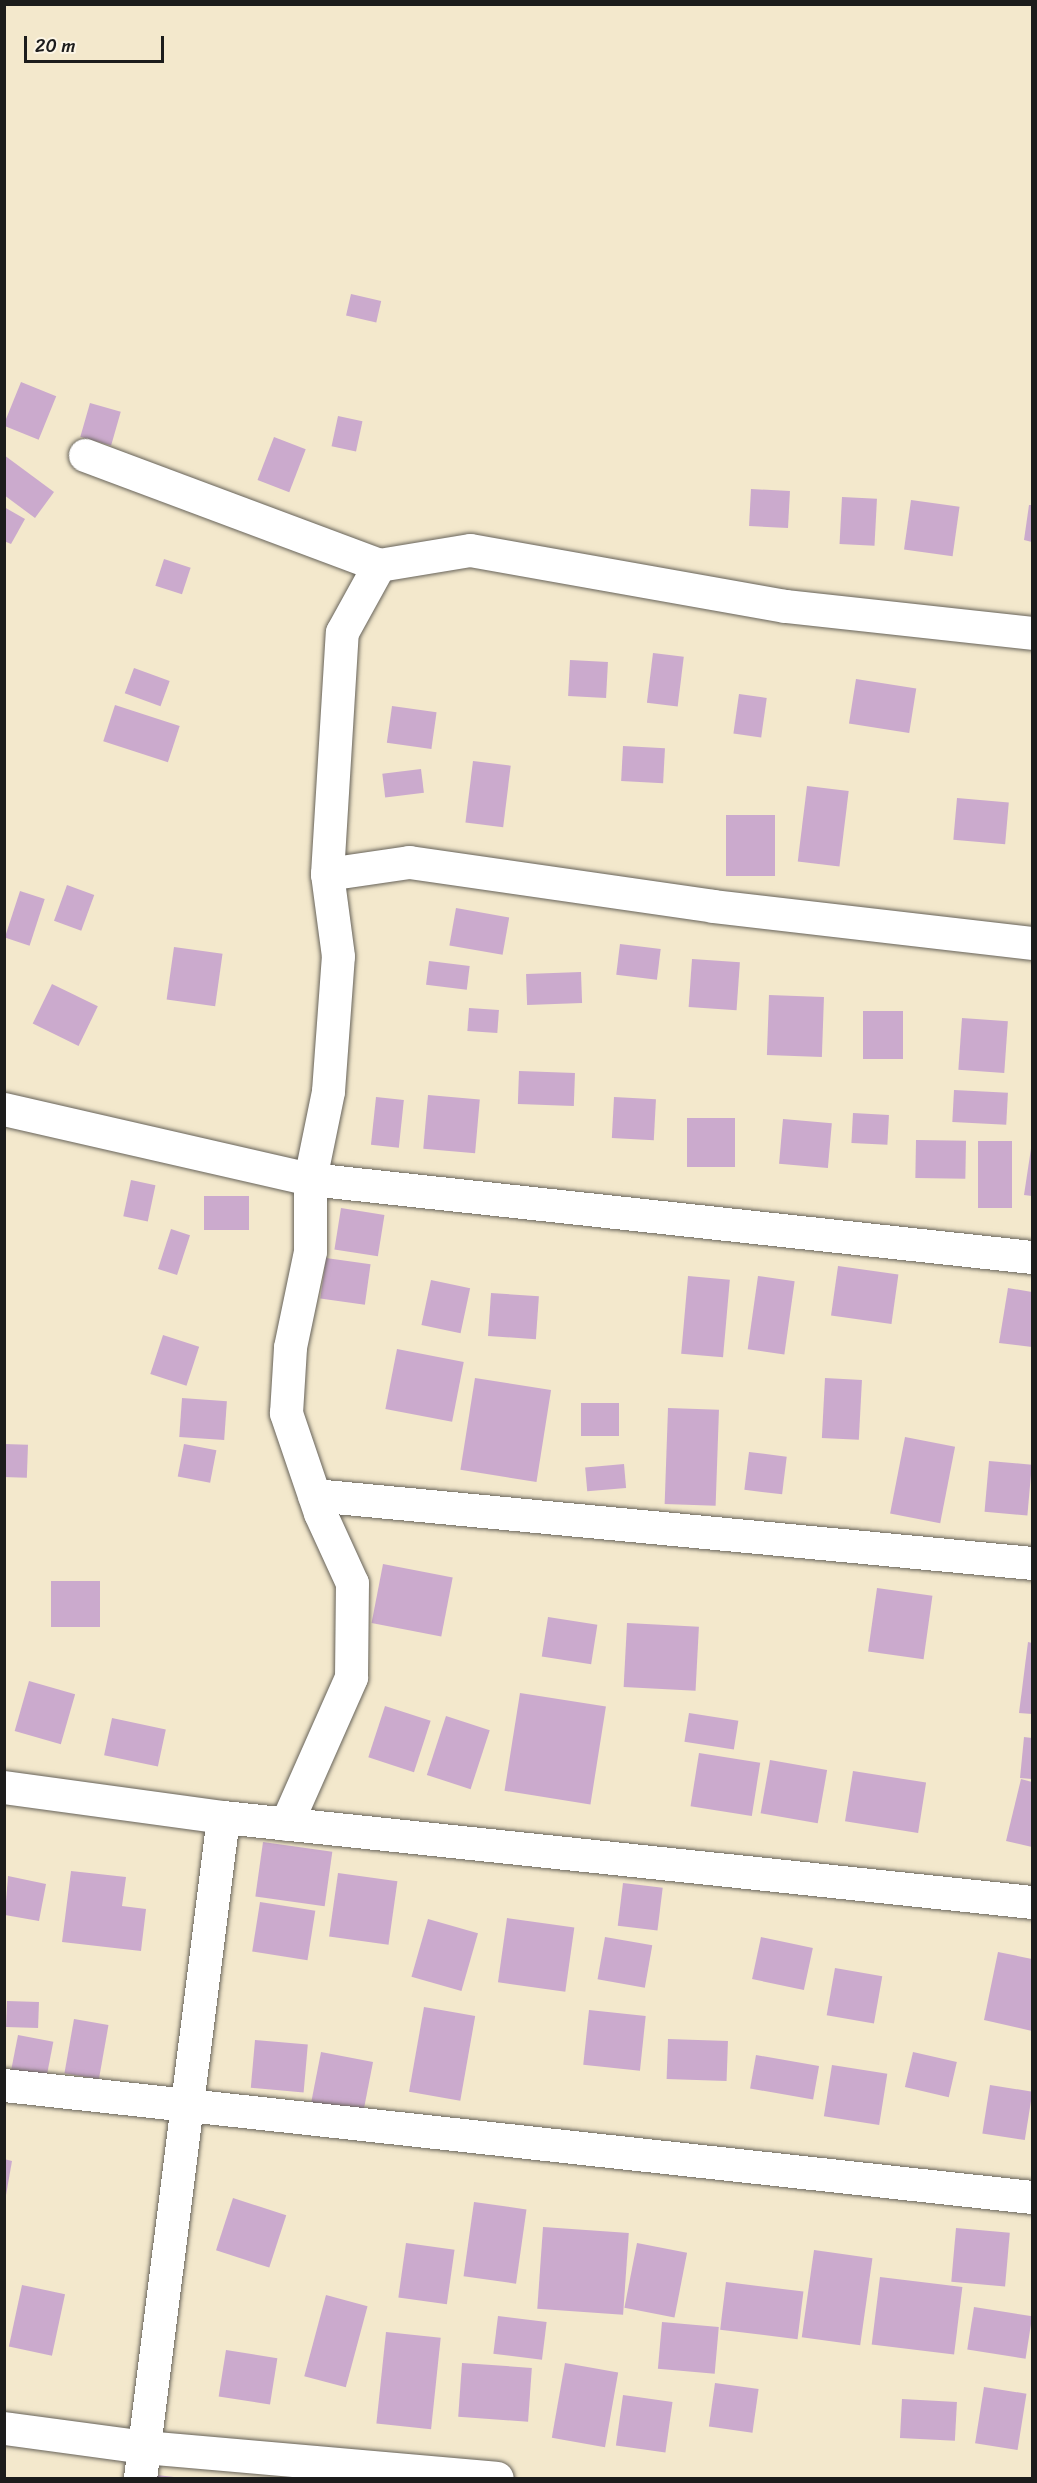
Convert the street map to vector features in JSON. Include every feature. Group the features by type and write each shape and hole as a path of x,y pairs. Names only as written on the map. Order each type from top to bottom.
{"street":[{"path":"85,455 379,565 470,550 785,606 1032,633"},
{"path":"286,1824 351,1677 352,1583 314,1495 286,1413 290,1347 310,1251 310,1179 328,1091 338,956 327,874 342,632 379,565"},
{"path":"327,874 410,862 713,906 1032,943"},
{"path":"4,1109 310,1179 1032,1257"},
{"path":"314,1495 1032,1563"},
{"path":"4,1787 223,1817 1032,1902"},
{"path":"142,2463 223,1817"},
{"path":"4,2085 1032,2197"},
{"path":"4,2428 142,2463 497,2478"}],"building":[{"path":"351,294 381,301 376,322 346,315"},
{"path":"21,382 56,396 39,440 4,426"},
{"path":"90,403 121,412 111,445 80,437"},
{"path":"338,416 362,421 356,452 332,446"},
{"path":"274,437 306,449 289,492 258,480"},
{"path":"4,455 54,492 35,518 4,495"},
{"path":"751,489 790,491 788,528 749,526"},
{"path":"842,497 877,499 874,546 840,544"},
{"path":"911,500 960,507 953,556 904,550"},
{"path":"1029,505 1032,505 1032,542 1024,540"},
{"path":"4,507 25,519 11,544 4,541"},
{"path":"164,559 191,568 182,594 155,586"},
{"path":"653,653 684,657 678,706 647,703"},
{"path":"570,660 608,662 606,698 568,696"},
{"path":"134,668 170,681 160,706 125,693"},
{"path":"856,679 916,689 909,733 849,723"},
{"path":"739,694 767,698 761,738 733,734"},
{"path":"115,705 180,726 168,762 103,741"},
{"path":"392,706 437,712 431,749 387,743"},
{"path":"623,746 665,748 663,783 621,781"},
{"path":"473,761 511,766 503,827 465,823"},
{"path":"421,769 424,793 385,798 382,774"},
{"path":"807,786 849,791 839,867 798,861"},
{"path":"957,798 1009,803 1005,844 953,840"},
{"path":"726,815 775,815 775,876 726,876"},
{"path":"67,885 94,895 81,931 54,921"},
{"path":"20,891 45,899 30,946 5,938"},
{"path":"456,908 509,917 503,955 449,945"},
{"path":"620,944 661,949 657,980 616,975"},
{"path":"174,947 223,954 215,1006 167,999"},
{"path":"692,959 740,962 737,1010 689,1007"},
{"path":"429,961 470,966 467,990 426,985"},
{"path":"581,972 582,1003 527,1005 526,974"},
{"path":"52,984 98,1006 79,1046 33,1024"},
{"path":"769,995 824,997 822,1057 767,1055"},
{"path":"469,1008 499,1010 497,1033 467,1031"},
{"path":"863,1011 903,1011 903,1059 863,1059"},
{"path":"962,1018 1008,1021 1004,1073 958,1070"},
{"path":"519,1071 575,1073 574,1106 518,1104"},
{"path":"954,1090 1008,1093 1006,1125 952,1122"},
{"path":"428,1095 480,1100 475,1153 423,1149"},
{"path":"376,1097 404,1100 399,1148 371,1145"},
{"path":"614,1097 656,1099 654,1140 612,1138"},
{"path":"853,1113 889,1115 887,1145 851,1143"},
{"path":"687,1118 735,1118 735,1167 687,1167"},
{"path":"783,1119 832,1123 828,1168 779,1164"},
{"path":"916,1140 966,1141 965,1179 915,1178"},
{"path":"978,1141 1012,1141 1012,1208 978,1208"},
{"path":"1032,1142 1032,1196 1024,1195"},
{"path":"131,1180 155,1185 148,1221 123,1216"},
{"path":"204,1196 249,1196 249,1230 204,1230"},
{"path":"341,1208 384,1215 378,1256 334,1249"},
{"path":"171,1229 190,1235 177,1275 158,1269"},
{"path":"326,1258 371,1264 365,1305 320,1299"},
{"path":"838,1266 898,1274 891,1324 831,1316"},
{"path":"688,1276 730,1280 723,1357 681,1354"},
{"path":"758,1276 795,1281 784,1354 748,1349"},
{"path":"431,1280 470,1288 461,1333 421,1325"},
{"path":"1008,1288 1032,1292 1032,1347 999,1343"},
{"path":"491,1293 539,1296 536,1339 488,1336"},
{"path":"163,1335 199,1347 186,1386 150,1374"},
{"path":"397,1349 464,1362 452,1422 385,1409"},
{"path":"475,1378 551,1390 537,1482 460,1470"},
{"path":"825,1378 862,1380 859,1440 822,1438"},
{"path":"182,1398 227,1401 224,1440 179,1437"},
{"path":"581,1403 619,1403 619,1436 581,1436"},
{"path":"668,1408 719,1410 716,1506 665,1504"},
{"path":"905,1437 955,1447 940,1523 890,1514"},
{"path":"4,1444 28,1445 27,1478 4,1477"},
{"path":"184,1444 216,1450 210,1483 178,1476"},
{"path":"749,1452 787,1457 782,1494 744,1490"},
{"path":"989,1461 1032,1465 1027,1516 985,1512"},
{"path":"624,1464 626,1488 587,1491 585,1467"},
{"path":"383,1564 453,1578 441,1636 372,1623"},
{"path":"51,1581 100,1581 100,1627 51,1627"},
{"path":"877,1588 932,1596 924,1659 868,1651"},
{"path":"548,1617 597,1625 591,1664 542,1657"},
{"path":"627,1623 699,1627 696,1691 624,1687"},
{"path":"1028,1642 1032,1643 1032,1714 1019,1713"},
{"path":"29,1681 75,1694 61,1744 15,1731"},
{"path":"520,1693 606,1707 590,1804 505,1791"},
{"path":"385,1706 431,1721 414,1772 368,1757"},
{"path":"689,1713 738,1721 734,1749 684,1742"},
{"path":"446,1716 490,1730 471,1789 427,1775"},
{"path":"112,1718 166,1729 158,1767 104,1755"},
{"path":"1024,1737 1032,1738 1032,1779 1020,1778"},
{"path":"699,1753 760,1763 752,1816 691,1806"},
{"path":"770,1760 827,1770 818,1823 761,1813"},
{"path":"853,1771 926,1783 918,1833 845,1821"},
{"path":"1021,1779 1032,1782 1032,1847 1006,1841"},
{"path":"263,1842 332,1852 325,1906 255,1896"},
{"path":"71,1871 126,1877 122,1906 146,1909 141,1951 62,1942"},
{"path":"338,1873 397,1881 389,1945 329,1936"},
{"path":"8,1876 46,1884 39,1921 5,1915"},
{"path":"623,1883 663,1888 657,1931 618,1926"},
{"path":"260,1902 315,1911 307,1960 252,1951"},
{"path":"507,1918 574,1927 565,1992 498,1982"},
{"path":"428,1919 478,1933 461,1991 411,1977"},
{"path":"605,1937 652,1945 645,1988 598,1979"},
{"path":"761,1937 813,1948 804,1990 752,1979"},
{"path":"998,1952 1032,1959 1032,2031 984,2020"},
{"path":"835,1968 882,1976 874,2024 827,2015"},
{"path":"7,2001 39,2002 38,2028 6,2027"},
{"path":"424,2007 475,2016 460,2101 409,2092"},
{"path":"589,2010 646,2016 640,2071 583,2065"},
{"path":"74,2019 108,2025 99,2079 64,2073"},
{"path":"18,2035 53,2042 46,2080 11,2073"},
{"path":"668,2039 728,2041 727,2081 667,2079"},
{"path":"255,2040 308,2045 304,2092 251,2088"},
{"path":"321,2052 373,2062 363,2116 311,2106"},
{"path":"913,2052 957,2062 949,2097 905,2087"},
{"path":"756,2055 819,2066 813,2100 750,2088"},
{"path":"832,2065 887,2074 879,2125 824,2116"},
{"path":"990,2085 1032,2092 1025,2140 982,2133"},
{"path":"4,2159 12,2161 6,2195 4,2195"},
{"path":"233,2198 286,2215 269,2268 216,2250"},
{"path":"474,2202 526,2209 516,2284 464,2276"},
{"path":"543,2227 629,2233 623,2315 537,2309"},
{"path":"956,2228 1010,2233 1005,2287 951,2282"},
{"path":"406,2243 455,2250 447,2304 398,2297"},
{"path":"637,2243 687,2253 674,2318 624,2308"},
{"path":"814,2250 872,2258 860,2345 802,2337"},
{"path":"880,2277 962,2287 954,2355 872,2344"},
{"path":"726,2282 803,2292 798,2339 720,2330"},
{"path":"22,2285 65,2294 52,2356 9,2347"},
{"path":"326,2295 368,2306 346,2387 304,2376"},
{"path":"974,2307 1032,2316 1026,2359 967,2349"},
{"path":"498,2316 547,2322 542,2360 493,2354"},
{"path":"662,2322 719,2327 715,2374 658,2369"},
{"path":"386,2332 441,2338 431,2429 376,2423"},
{"path":"226,2350 277,2358 270,2405 219,2396"},
{"path":"462,2363 532,2368 528,2422 458,2417"},
{"path":"565,2363 618,2372 605,2447 552,2438"},
{"path":"715,2383 759,2389 752,2433 709,2427"},
{"path":"984,2387 1026,2394 1018,2450 975,2443"},
{"path":"623,2395 673,2402 665,2452 616,2446"},
{"path":"902,2399 957,2402 955,2441 900,2438"},
{"path":"148,2474 174,2477 174,2478 147,2478"}]}
